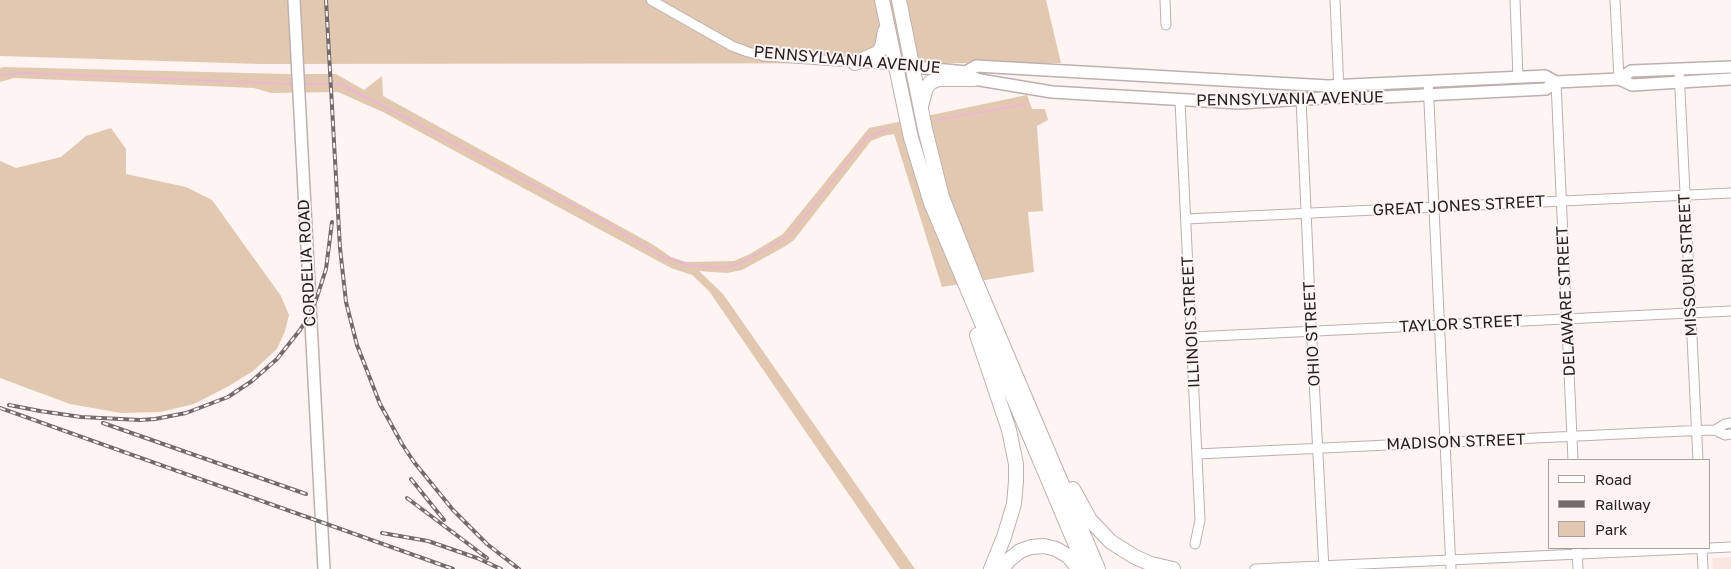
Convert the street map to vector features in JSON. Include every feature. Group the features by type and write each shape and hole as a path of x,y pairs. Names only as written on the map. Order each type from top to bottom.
{"highway":[{"path":"882,0 911,138 934,211 1086,569"},
{"path":"899,0 920,109 942,197 958,240 1098,569"},
{"path":"855,62 873,56 882,47 886,20"},
{"path":"920,109 926,88 931,82 939,79 970,75"},
{"path":"964,283 969,310 1009,430 1016,464 1014,504 992,569"},
{"path":"1010,362 1025,385 1068,478 1090,520 1102,534 1122,550 1151,564 1172,569"},
{"path":"1002,569 1020,551 1031,547 1044,546 1056,549 1068,556 1079,569"}],"main road":[{"name":"CORDELIA ROAD","path":"294,0 324,569"},
{"name":"PENNSYLVANIA AVENUE","path":"895,65 970,75 1052,92 1239,103 1302,98 1339,91 1428,81 1545,76 1556,82 1619,79 1632,85 1731,79"},
{"name":"PENNSYLVANIA AVENUE","path":"970,75 976,66 1339,91 1363,98 1546,89 1556,82"},
{"name":"PENNSYLVANIA AVENUE","path":"1619,79 1632,71 1731,67"}],"street":[{"name":"PENNSYLVANIA AVENUE","path":"651,0 732,46 748,52 764,56 895,65"},
{"path":"1165,0 1166,24"},
{"path":"1335,0 1339,91"},
{"path":"1515,0 1518,77"},
{"path":"1615,0 1619,79"},
{"name":"MISSOURI STREET","path":"1679,70 1698,459"},
{"path":"1428,81 1451,564"},
{"name":"DELAWARE STREET","path":"1556,82 1573,459"},
{"name":"OHIO STREET","path":"1302,98 1311,331 1324,567"},
{"name":"ILLINOIS STREET","path":"1180,101 1200,520 1195,544"},
{"name":"GREAT JONES STREET","path":"1186,219 1731,193"},
{"name":"TAYLOR STREET","path":"1192,337 1731,311"},
{"name":"MADISON STREET","path":"1715,430 1731,423"},
{"name":"MADISON STREET","path":"1197,454 1715,430 1731,434"},
{"path":"1711,548 1731,547"},
{"path":"1255,569 1451,564 1577,551 1660,549"},
{"path":"1702,549 1703,569"},
{"path":"1577,551 1578,569"}],"shaded area":[{"path":"1731,557 1731,569 1713,569 1712,558"}],"green space":[{"path":"0,0 1046,0 1061,63 260,64 0,56"},
{"path":"0,68 336,74 364,90 382,76 383,96 652,244 671,257 686,262 734,261 750,254 783,234 869,128 1027,95 1032,109 1045,109 1048,120 1037,126 1043,211 1028,212 1034,272 942,287 894,134 871,141 794,240 742,270 727,273 699,271 723,294 915,569 900,569 709,291 692,275 671,268 383,112 338,92 271,93 254,88 14,78 0,82"},
{"path":"111,128 126,149 126,174 186,187 212,200 281,296 289,315 285,331 277,349 253,371 194,404 160,412 121,413 70,404 0,378 0,161 16,168 61,157 86,136"}],"waterway":[{"path":"0,75 21,73 293,84"},
{"path":"303,84 340,84 600,219 661,256 692,266 722,268 739,264 790,235 867,137 888,129"},
{"path":"937,120 1027,104"}],"railway":[{"path":"326,0 340,248 346,302 357,345 380,404 414,462 453,510 487,544 519,569"},
{"path":"9,405 81,417 140,420 186,413 228,397 252,381 277,359 310,314 326,269 332,222"},
{"path":"0,408 453,569"},
{"path":"103,423 306,494"},
{"path":"411,479 444,520"},
{"path":"407,498 487,558"},
{"path":"382,533 428,541 477,558 501,569"}]}
